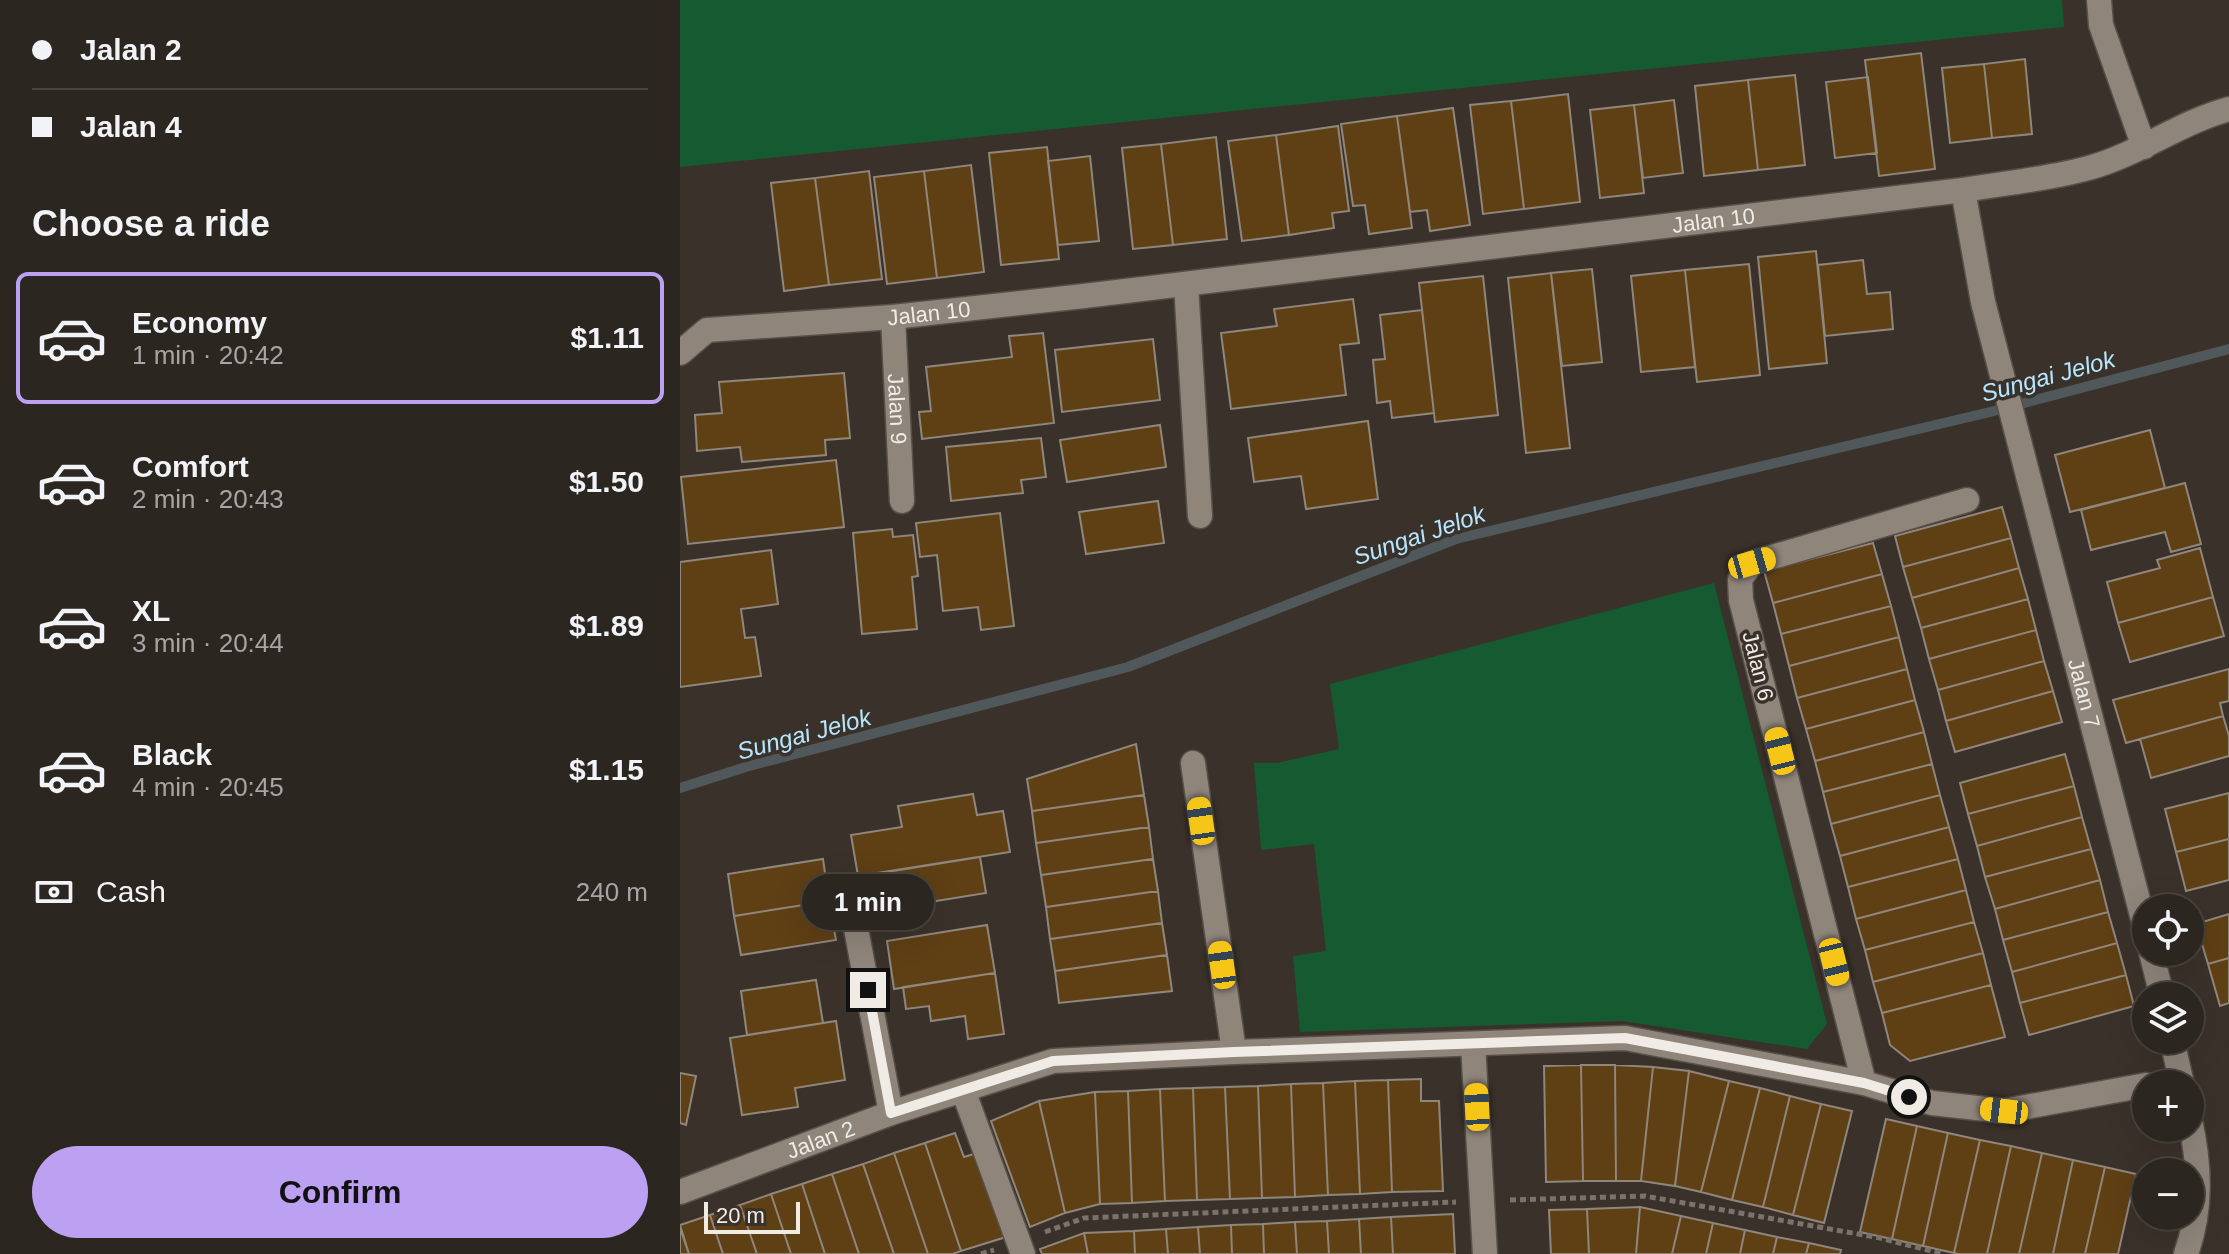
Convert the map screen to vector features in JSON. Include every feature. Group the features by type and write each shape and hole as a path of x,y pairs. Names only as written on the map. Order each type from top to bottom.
{"street":[{"path":"2099,0 2101,25 2144,147"},
{"name":"Jalan 10","path":"680,353 707,330 893,317 1963,190 2092,167 2144,147 2213,113 2229,109"},
{"name":"Jalan 7","path":"1963,190 1983,302 2136,894"},
{"path":"1186,284 1200,516"},
{"name":"Jalan 9","path":"893,317 902,501"},
{"name":"Jalan 6","path":"1864,1083 1741,600 1740,579 1752,563 1967,500"},
{"path":"1193,763 1234,1052"},
{"path":"850,897 891,1113"},
{"name":"Jalan 2","path":"680,1192 891,1113 1053,1061 1625,1038 1864,1083 1932,1103 2004,1111 2132,1087"},
{"path":"1473,1044 1485,1254"},
{"path":"963,1090 1023,1254"},
{"path":"2186,1254 2195,1227 2198,1158 2195,1142"}],"green space":[{"path":"680,0 2062,0 2064,27 680,167"},
{"path":"1714,583 1827,1024 1807,1049 1622,1021 1300,1032 1293,956 1326,951 1314,844 1261,850 1254,763 1277,763 1339,749 1330,684"}],"building":[{"path":"1921,53 1935,169 1879,176 1865,60"},
{"path":"2025,59 2032,134 1992,138 1984,64"},
{"path":"1984,64 1992,138 1950,143 1942,68"},
{"path":"1795,75 1805,165 1758,170 1748,80"},
{"path":"1868,77 1877,153 1835,158 1826,82"},
{"path":"1748,80 1758,170 1704,176 1695,86"},
{"path":"1568,94 1580,202 1524,209 1511,101"},
{"path":"1674,100 1683,173 1643,178 1634,105"},
{"path":"1511,101 1524,209 1483,214 1470,105"},
{"path":"1634,105 1644,193 1600,198 1590,110"},
{"path":"1453,108 1470,225 1430,231 1427,210 1410,212 1397,116"},
{"path":"1397,116 1412,228 1369,234 1365,205 1353,206 1341,124"},
{"path":"1338,126 1349,211 1332,213 1334,228 1289,235 1276,135"},
{"path":"1276,135 1289,235 1242,241 1228,141"},
{"path":"1216,137 1227,239 1173,245 1161,144"},
{"path":"1161,144 1173,245 1133,249 1122,148"},
{"path":"1047,147 1059,259 1001,265 989,153"},
{"path":"1090,156 1099,241 1058,245 1048,161"},
{"path":"971,165 984,272 937,278 924,171"},
{"path":"869,171 882,279 829,285 815,178"},
{"path":"924,171 937,278 887,284 874,177"},
{"path":"815,178 829,285 784,291 771,183"},
{"path":"1816,251 1827,363 1769,369 1758,257"},
{"path":"1863,260 1867,294 1890,292 1893,329 1825,336 1818,265"},
{"path":"1749,264 1760,375 1697,382 1685,270"},
{"path":"1592,269 1602,362 1562,366 1551,273"},
{"path":"1685,270 1695,367 1641,372 1631,276"},
{"path":"1551,273 1570,448 1526,453 1508,278"},
{"path":"1483,276 1498,415 1435,422 1419,283"},
{"path":"1353,299 1359,343 1340,345 1346,395 1231,409 1221,333 1277,326 1274,309"},
{"path":"1422,310 1434,413 1392,418 1390,401 1377,403 1373,360 1385,359 1380,315"},
{"path":"1043,333 1054,423 922,439 919,412 931,411 926,367 1012,357 1009,336"},
{"path":"1153,339 1160,400 1062,412 1055,350"},
{"path":"844,373 850,438 825,440 826,455 742,462 740,447 697,451 695,415 722,413 719,382"},
{"path":"1368,421 1378,499 1306,509 1301,476 1254,482 1248,438"},
{"path":"1160,425 1166,467 1067,482 1060,440"},
{"path":"2150,430 2165,488 2070,512 2055,455"},
{"path":"1041,438 1046,477 1021,480 1023,493 951,501 946,447"},
{"path":"836,460 844,527 688,544 681,477"},
{"path":"2185,483 2201,544 2171,552 2165,532 2091,550 2081,510"},
{"path":"1158,501 1164,543 1086,554 1079,512"},
{"path":"2002,507 2011,538 1903,567 1895,536"},
{"path":"1000,513 1014,626 981,630 978,607 943,611 937,555 920,557 916,523"},
{"path":"892,529 893,537 913,535 918,576 912,577 917,629 862,634 853,533"},
{"path":"2011,538 2019,568 1912,598 1903,567"},
{"path":"1873,543 1882,574 1773,603 1764,571"},
{"path":"2200,548 2213,597 2118,623 2107,582 2160,568 2157,560"},
{"path":"771,550 778,604 741,609 745,638 755,637 761,676 680,687 680,562"},
{"path":"2019,568 2028,599 1921,628 1912,598"},
{"path":"1882,574 1891,606 1781,634 1773,603"},
{"path":"2213,597 2224,636 2130,662 2118,623"},
{"path":"2028,599 2036,630 1929,659 1921,628"},
{"path":"1891,606 1899,637 1789,666 1781,634"},
{"path":"2036,630 2044,661 1938,690 1929,659"},
{"path":"1899,637 1907,669 1797,698 1789,666"},
{"path":"2044,661 2053,691 1946,721 1938,690"},
{"path":"1907,669 1915,700 1806,729 1797,698"},
{"path":"2229,669 2229,701 2220,703 2223,716 2126,743 2113,700"},
{"path":"2053,691 2062,722 1955,752 1946,721"},
{"path":"1915,700 1924,732 1815,761 1806,729"},
{"path":"2223,716 2229,736 2229,756 2151,778 2140,739"},
{"path":"1924,732 1932,764 1823,792 1815,761"},
{"path":"1136,744 1144,795 1032,811 1027,779"},
{"path":"2065,754 2074,786 1968,814 1960,783"},
{"path":"1932,764 1940,795 1831,824 1823,792"},
{"path":"2074,786 2082,817 1977,846 1968,814"},
{"path":"2229,793 2229,839 2176,852 2165,809"},
{"path":"973,794 977,815 1003,811 1010,852 858,876 851,835 902,827 898,806"},
{"path":"1144,795 1149,827 1036,843 1032,811"},
{"path":"1940,795 1949,827 1840,856 1831,824"},
{"path":"2082,817 2091,849 1985,877 1977,846"},
{"path":"1149,827 1153,859 1041,875 1036,843"},
{"path":"1949,827 1958,859 1848,887 1840,856"},
{"path":"2229,839 2229,880 2186,891 2176,852"},
{"path":"2091,849 2100,880 1995,909 1985,877"},
{"path":"980,857 986,893 899,907 893,871"},
{"path":"823,859 829,901 734,916 728,874"},
{"path":"1153,859 1158,891 1046,907 1041,875"},
{"path":"1958,859 1966,890 1856,919 1848,887"},
{"path":"2100,880 2108,912 2003,940 1995,909"},
{"path":"1966,890 1974,922 1865,950 1856,919"},
{"path":"1158,891 1162,923 1050,939 1046,907"},
{"path":"829,901 836,940 741,955 734,916"},
{"path":"2108,912 2117,943 2012,972 2003,940"},
{"path":"2229,914 2229,958 2208,964 2204,951 2204,922"},
{"path":"1974,922 1983,953 1873,982 1865,950"},
{"path":"1162,923 1167,955 1055,971 1050,939"},
{"path":"987,925 995,973 894,989 887,941"},
{"path":"2117,943 2126,975 2020,1003 2012,972"},
{"path":"1983,953 1991,985 1882,1013 1873,982"},
{"path":"1167,955 1172,991 1059,1003 1055,971"},
{"path":"2229,958 2229,1003 2220,1006 2208,964"},
{"path":"995,973 1004,1034 968,1039 965,1016 931,1021 929,1006 906,1009 903,987"},
{"path":"2126,975 2132,998 2132,1007 2029,1035 2020,1003"},
{"path":"816,980 823,1023 747,1035 741,991"},
{"path":"1991,985 2005,1037 1910,1061 1890,1045 1882,1013"},
{"path":"836,1021 845,1080 795,1088 798,1107 742,1115 730,1038"},
{"path":"1581,1065 1583,1181 1546,1182 1544,1066"},
{"path":"1581,1065 1615,1065 1616,1181 1583,1181"},
{"path":"1615,1065 1653,1067 1641,1181 1616,1181"},
{"path":"1653,1067 1689,1071 1675,1186 1641,1181"},
{"path":"1689,1071 1729,1081 1701,1192 1675,1186"},
{"path":"680,1073 696,1076 686,1125 680,1123"},
{"path":"1421,1079 1421,1101 1439,1101 1443,1191 1392,1192 1388,1080"},
{"path":"1388,1080 1392,1192 1360,1194 1355,1081"},
{"path":"1355,1081 1360,1194 1328,1195 1323,1083"},
{"path":"1729,1081 1760,1088 1732,1200 1701,1192"},
{"path":"1323,1083 1328,1195 1295,1197 1291,1084"},
{"path":"1291,1084 1295,1197 1262,1198 1258,1086"},
{"path":"1258,1086 1262,1198 1230,1199 1225,1087"},
{"path":"1225,1087 1230,1199 1197,1200 1193,1088"},
{"path":"1193,1088 1197,1200 1165,1201 1160,1089"},
{"path":"1760,1088 1790,1096 1763,1207 1732,1200"},
{"path":"1160,1089 1165,1201 1132,1203 1128,1091"},
{"path":"1128,1091 1132,1203 1100,1204 1095,1092"},
{"path":"1095,1092 1100,1204 1065,1213 1039,1101"},
{"path":"1790,1096 1821,1104 1793,1215 1763,1207"},
{"path":"1039,1101 1065,1213 1030,1227 991,1121"},
{"path":"1821,1104 1852,1111 1824,1223 1793,1215"},
{"path":"1886,1119 1917,1126 1892,1239 1860,1232"},
{"path":"1917,1126 1948,1133 1923,1246 1892,1239"},
{"path":"955,1133 964,1157 977,1153 1006,1237 961,1251 925,1143"},
{"path":"1948,1133 1980,1140 1954,1253 1923,1246"},
{"path":"1980,1140 2011,1146 1987,1254 1954,1253"},
{"path":"925,1143 961,1251 953,1254 928,1254 894,1153"},
{"path":"2011,1146 2042,1153 2019,1254 1987,1254"},
{"path":"894,1153 928,1254 894,1254 863,1164"},
{"path":"2042,1153 2073,1160 2053,1254 2019,1254"},
{"path":"2073,1160 2105,1167 2085,1254 2053,1254"},
{"path":"863,1164 894,1254 859,1254 832,1174"},
{"path":"2105,1167 2132,1173 2132,1192 2118,1254 2085,1254"},
{"path":"832,1174 859,1254 825,1254 802,1184"},
{"path":"802,1184 825,1254 791,1254 771,1194"},
{"path":"771,1194 791,1254 757,1254 740,1205"},
{"path":"740,1205 757,1254 723,1254 710,1215"},
{"path":"1640,1207 1636,1254 1589,1254 1587,1209"},
{"path":"1640,1207 1681,1216 1672,1254 1636,1254"},
{"path":"1587,1209 1589,1254 1551,1254 1549,1210"},
{"path":"1453,1214 1455,1254 1393,1254 1391,1217"},
{"path":"710,1215 723,1254 689,1254 680,1225"},
{"path":"1681,1216 1713,1223 1706,1254 1672,1254"},
{"path":"1391,1217 1393,1254 1361,1254 1359,1219"},
{"path":"1359,1219 1361,1254 1329,1254 1327,1221"},
{"path":"1327,1221 1329,1254 1297,1254 1295,1222"},
{"path":"1295,1222 1297,1254 1264,1254 1263,1224"},
{"path":"1713,1223 1745,1230 1740,1254 1706,1254"},
{"path":"1263,1224 1264,1254 1232,1254 1231,1225"},
{"path":"1231,1225 1232,1254 1200,1254 1198,1227"},
{"path":"1198,1227 1200,1254 1168,1254 1166,1229"},
{"path":"680,1228 689,1254 680,1254"},
{"path":"1166,1229 1168,1254 1135,1254 1134,1231"},
{"path":"1745,1230 1777,1237 1773,1254 1740,1254"},
{"path":"1134,1231 1135,1254 1088,1254 1084,1233"},
{"path":"1084,1233 1088,1254 1042,1254 1040,1249"},
{"path":"1777,1237 1809,1243 1806,1254 1773,1254"},
{"path":"1809,1243 1841,1250 1840,1254 1806,1254"}],"waterway":[{"name":"Sungai Jelok","path":"680,788 749,766 1128,667 1456,539 1990,412 2229,349"}],"route":[{"path":"868,990 891,1113 1053,1061 1625,1038 1864,1083 1909,1097"}]}
